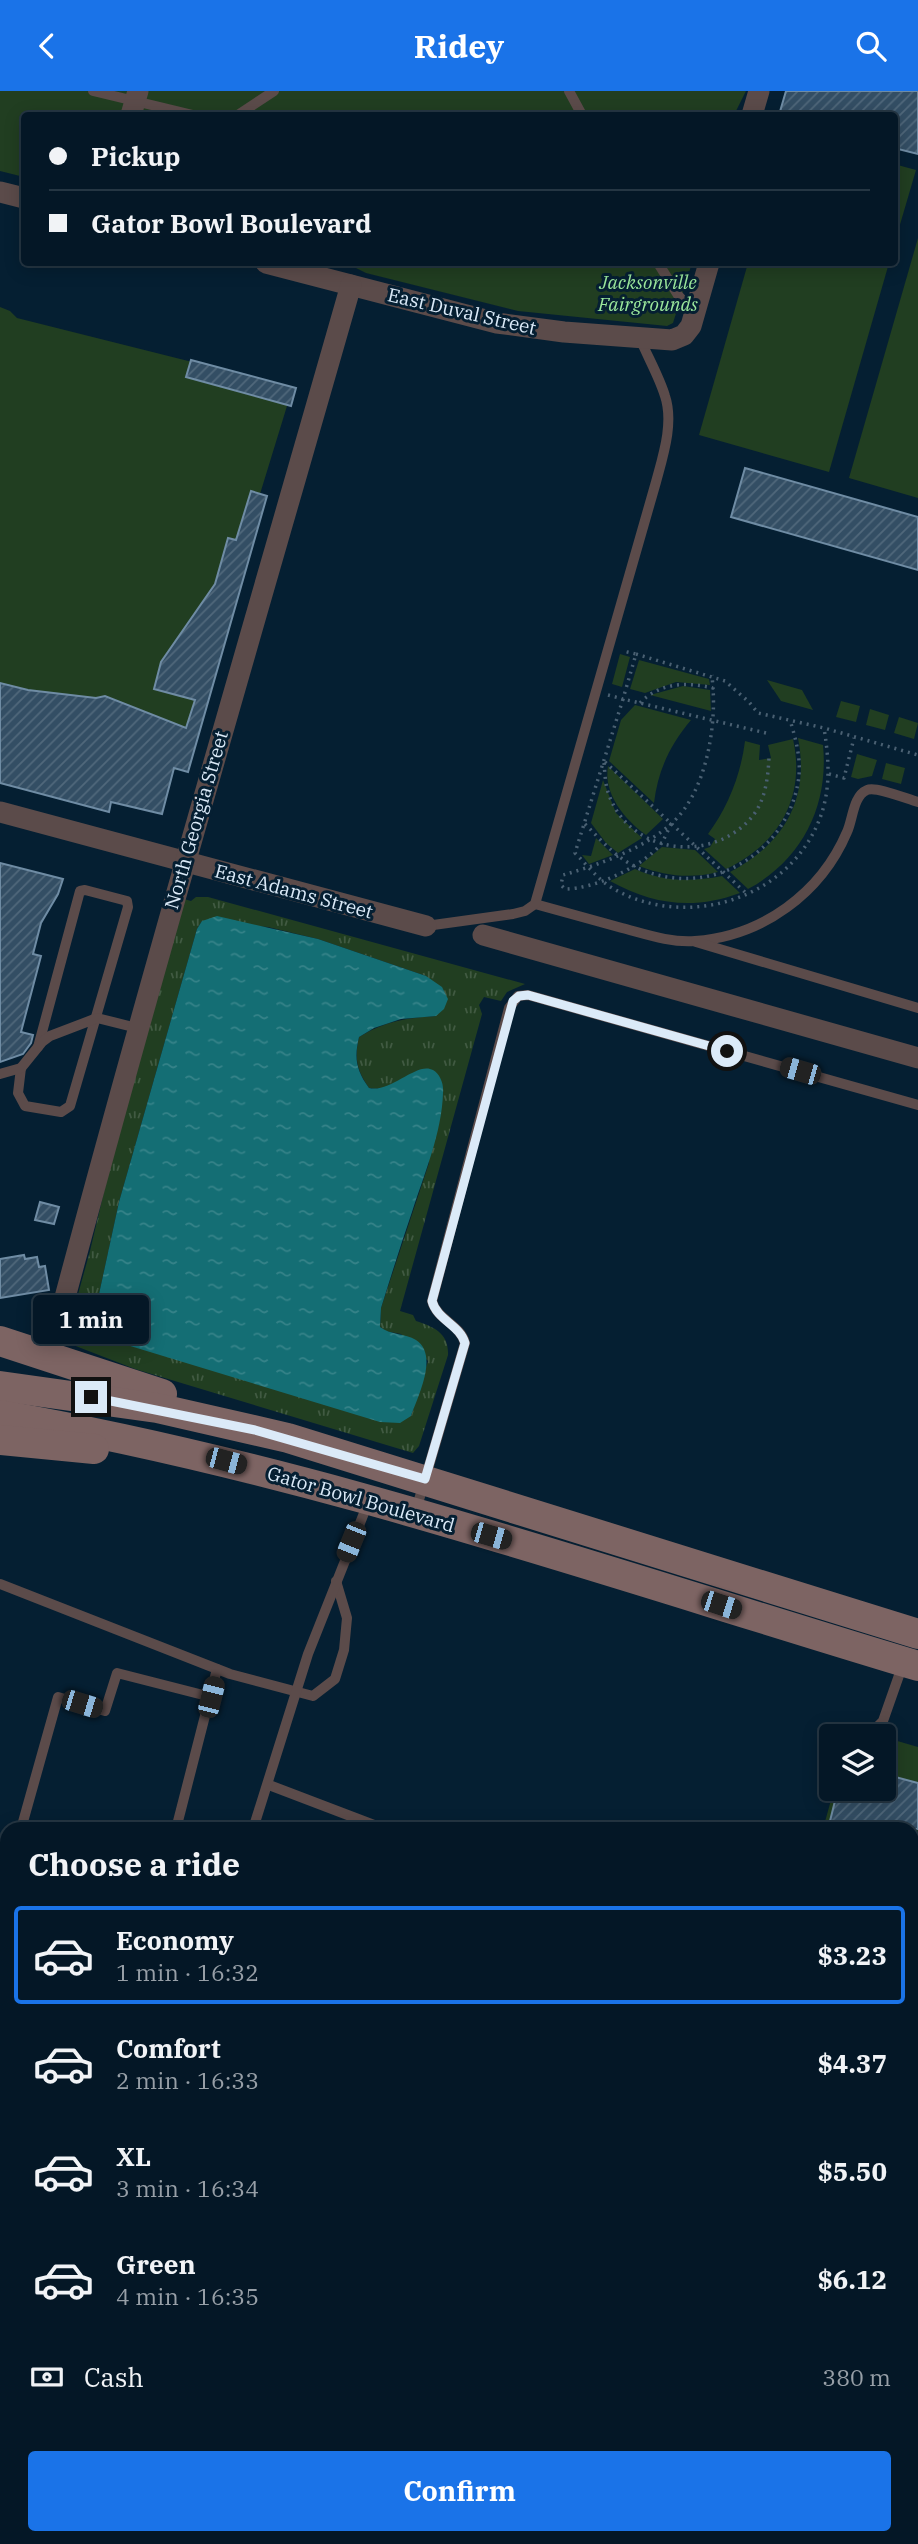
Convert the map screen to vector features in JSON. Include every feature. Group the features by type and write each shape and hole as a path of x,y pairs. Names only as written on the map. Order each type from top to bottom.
{"main road":[{"path":"0,1341 288,1438"},
{"path":"0,1367 46,1355"},
{"name":"Gator Bowl Boulevard","path":"0,1386 158,1408 288,1438 425,1479 914,1646"},
{"name":"Gator Bowl Boulevard","path":"0,1415 97,1432 226,1461 695,1596 914,1646"},
{"path":"0,1440 226,1461"}],"street":[{"path":"753,112 759,91"},
{"path":"0,192 21,197"},
{"name":"East Duval Street","path":"277,266 498,323 532,329 672,340 684,335 691,326 694,313"},
{"path":"694,313 708,266"},
{"name":"North Georgia Street","path":"46,1355 55,1335 137,1028 351,285"},
{"name":"East Adams Street","path":"0,813 426,926"},
{"path":"483,935 918,1058"}],"lane":[{"path":"93,91 178,112"},
{"path":"242,112 274,91"},
{"path":"569,91 580,112"},
{"path":"660,266 678,295 694,313"},
{"path":"426,926 513,914 525,911 535,904 656,482 665,442 668,415 665,396 639,336"},
{"path":"694,941 744,930 780,914 805,893 835,856 848,830 859,796 864,790 872,788 918,802"},
{"path":"38,1047 80,891 85,890 127,901 128,907 97,1018 70,1106 61,1112 25,1106 18,1093 22,1068 50,1036 97,1018 137,1028"},
{"path":"535,904 645,934 694,941 918,1007"},
{"path":"415,1514 465,1343 459,1331 434,1308 432,1301 509,1008 519,996 528,995 918,1105"},
{"path":"0,1074 22,1068"},
{"path":"256,1822 269,1785 295,1692 369,1501"},
{"path":"0,1584 217,1669 313,1696 335,1679 344,1650 347,1618 336,1581"},
{"path":"880,1724 914,1646"},
{"path":"178,1822 217,1669"},
{"path":"23,1822 58,1697 105,1711 117,1673 211,1697"},
{"path":"269,1785 366,1822"}],"path":[{"path":"621,650 712,675 734,688 758,713 790,719 918,755"},
{"path":"636,654 575,853 603,881 631,897 657,906 710,906 762,887 785,870 805,846 820,819 829,774 824,728"},
{"path":"671,824 618,856 563,875 561,885 565,889 573,889 603,881 633,866 661,843 698,783 706,760 715,721 712,675"},
{"path":"640,703 650,693 665,687 696,684 713,688"},
{"path":"608,695 766,733"},
{"path":"584,823 618,856 633,866 661,875 684,879 723,872 750,859 768,845 793,803 799,763 797,741 790,719"},
{"path":"829,774 844,778 854,738"},
{"path":"604,761 609,795 619,813 631,826 661,843 697,848 718,842 751,817 763,797 769,757"},
{"path":"604,761 747,894"}],"green space":[{"path":"0,91 746,91 736,112 21,112 21,176 0,171"},
{"path":"898,165 916,170 898,231"},
{"path":"918,238 918,498 849,478"},
{"name":"Jacksonville Fairgrounds","path":"352,266 691,266 673,323 667,326 518,311 366,273"},
{"path":"747,266 888,266 829,472 699,435"},
{"path":"0,307 17,318 296,388 291,406 287,406 260,494 188,772 174,769 162,814 111,802 109,812 0,783"},
{"path":"620,654 630,657 622,687 612,684"},
{"path":"639,660 709,679 710,685 676,682 645,693 630,689"},
{"path":"767,680 802,690 813,710 781,701"},
{"path":"683,686 710,690 711,711 650,695"},
{"path":"841,701 860,706 856,722 836,717"},
{"path":"635,705 691,720 666,758 654,803 609,761 621,720"},
{"path":"870,709 889,715 885,730 866,725"},
{"path":"899,717 918,723 914,739 894,733"},
{"path":"798,738 823,745 824,768 816,810 797,847 767,877 748,889 730,872 765,848 789,817 800,781"},
{"path":"793,739 795,780 784,816 761,846 726,869 704,849 710,847 715,839 708,834 722,813 732,790 745,741 760,745 759,760 771,758 768,745"},
{"path":"857,754 877,760 872,776 858,779 851,777"},
{"path":"886,763 905,768 901,784 882,779"},
{"path":"608,766 663,819 646,835 623,814 612,796 607,776"},
{"path":"603,780 616,813 642,838 618,853 606,843 591,823"},
{"path":"596,838 613,855 589,864 582,855 591,856"},
{"path":"662,847 695,850 718,872 678,875 639,866"},
{"path":"635,869 678,880 722,876 740,893 706,902 674,902 642,895 610,881"},
{"path":"196,897 208,897 525,984 507,992 501,1001 484,997 479,1005 482,1014 400,1311 413,1315 416,1321 439,1332 448,1347 448,1355 419,1446 413,1453 135,1369 68,1343 69,1327 125,1103 184,899 191,901","holes":["202,921 268,927 318,939 426,976 436,1016 406,1019 378,1027 359,1037 357,1052 359,1070 369,1088 389,1086 419,1070 429,1163 381,1308 380,1327 385,1331 401,1334 428,1361 411,1416 127,1345 109,1335 99,1322 96,1308 119,1202 197,929"]},
{"path":"896,1741 918,1747 918,1822 825,1822 831,1801 896,1801"}],"water":[{"path":"217,916 318,939 426,976 442,987 448,999 444,1009 436,1016 401,1019 374,1028 359,1037 357,1051 357,1064 369,1088 386,1086 427,1068 438,1074 443,1086 436,1138 381,1308 380,1327 416,1340 426,1355 425,1376 411,1416 400,1423 380,1422 127,1345 109,1336 99,1322 96,1308 119,1202 197,929 202,921"}],"building":[{"path":"786,91 918,91 918,154 898,149 898,112 780,112"},
{"path":"191,360 296,388 291,406 186,377"},
{"path":"745,468 918,517 918,570 731,517"},
{"path":"251,491 267,496 188,772 174,768 162,814 111,802 109,812 0,783 0,683 28,690 96,698 105,696 186,728 195,700 154,689 161,662 215,584 228,538 236,540"},
{"path":"0,863 63,879 58,894 41,923 33,954 41,956 21,1032 33,1035 31,1043 23,1054 0,1062"},
{"path":"40,1202 59,1207 54,1224 35,1220"},
{"path":"24,1255 25,1259 37,1257 39,1267 45,1266 49,1290 0,1298 0,1259"},
{"path":"896,1777 918,1783 918,1822 830,1822 835,1801 896,1801"}],"route":[{"path":"91,1397 224,1422 425,1479 465,1343 459,1331 434,1308 432,1301 435,1284 513,1001 519,996 528,995 727,1051"}]}
